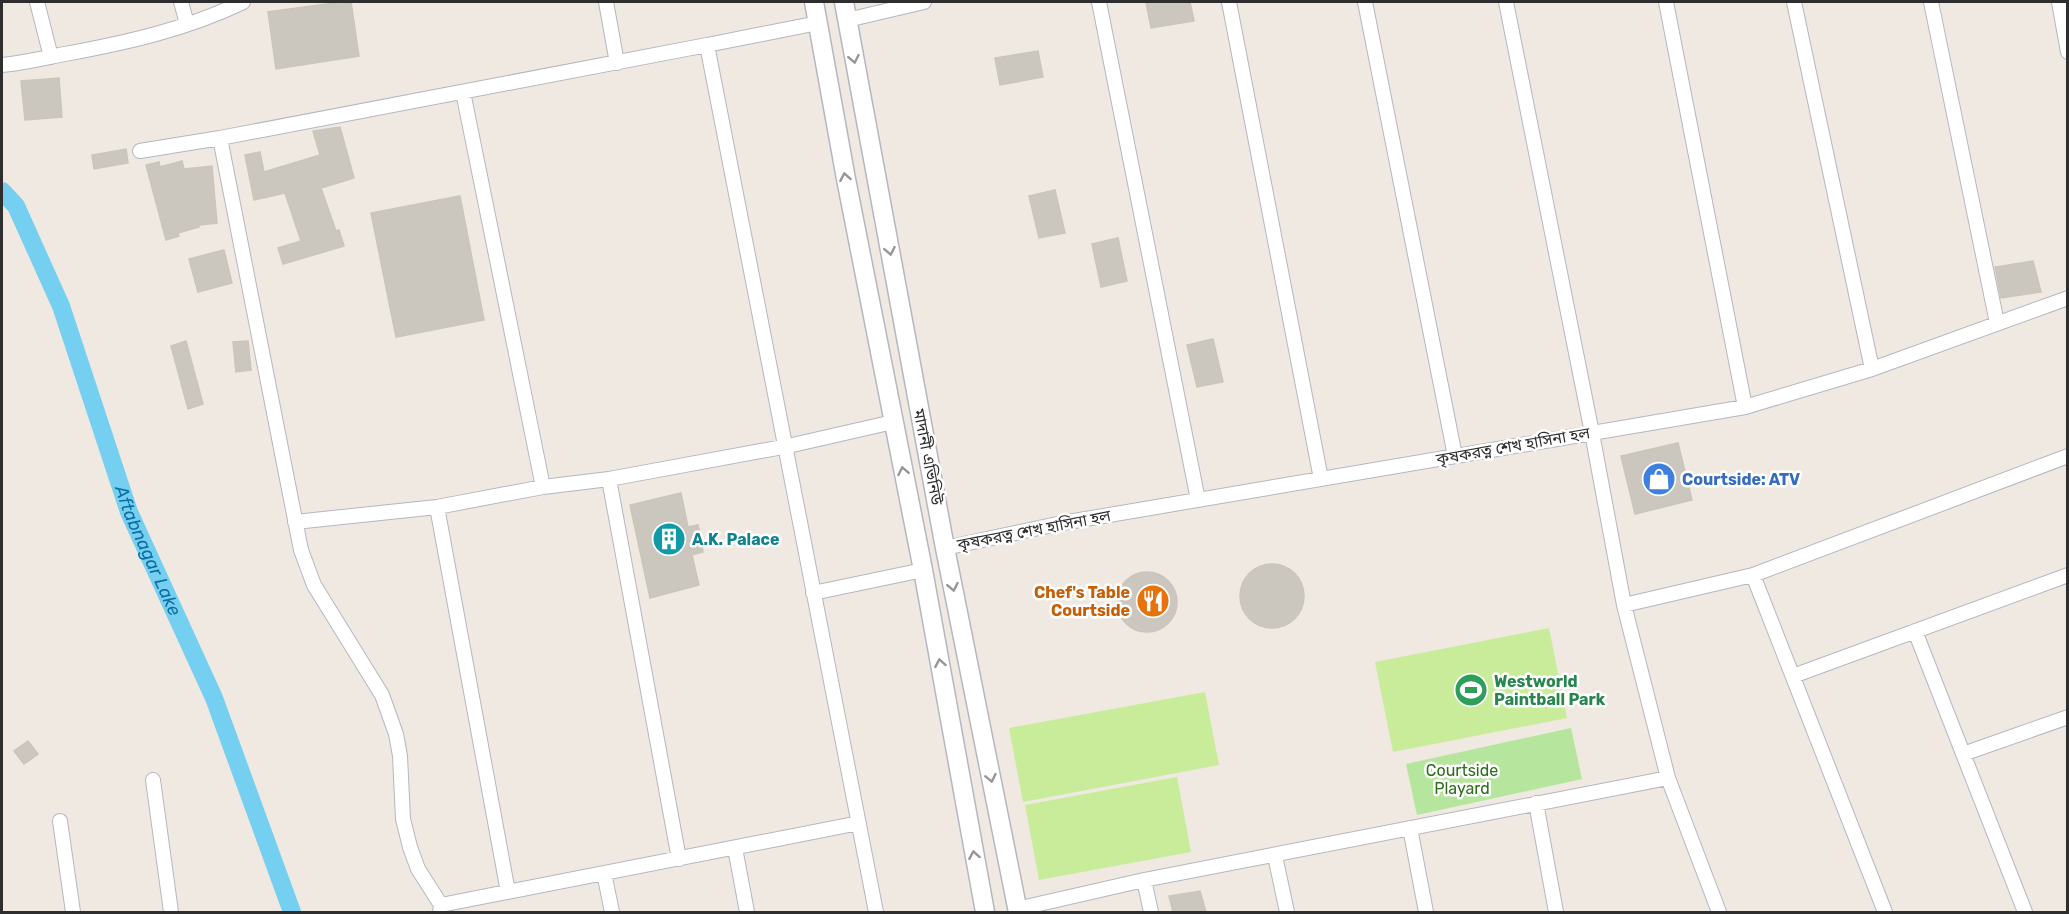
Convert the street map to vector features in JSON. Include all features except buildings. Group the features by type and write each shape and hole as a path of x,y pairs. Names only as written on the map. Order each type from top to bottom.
{"main road":[{"name":"মাদানী এভিনিউ","path":"814,2 846,179 923,570 985,912"},
{"name":"মাদানী এভিনিউ","path":"844,2 1014,911"},
{"path":"951,726 978,719"}],"street":[{"path":"37,2 51,57"},
{"path":"181,2 187,24"},
{"path":"2,65 20,64 109,46 187,24 243,2"},
{"path":"606,2 617,63"},
{"path":"847,20 924,2"},
{"path":"1099,2 1197,500"},
{"path":"1229,2 1321,479"},
{"path":"1365,2 1455,456"},
{"path":"1506,2 1593,433 1624,605 1668,778 1719,912"},
{"path":"1666,2 1745,407"},
{"path":"1794,2 1872,369"},
{"path":"1931,2 1997,323"},
{"path":"2059,2 2067,52"},
{"path":"140,151 220,138 818,23"},
{"path":"707,45 788,446 813,593 876,912"},
{"path":"463,92 543,487"},
{"path":"220,138 301,550 314,585 382,695 396,734 400,756 403,819 410,847 418,870 440,909 508,892 859,823"},
{"name":"কৃষকরত্ন শেখ হাসিনা হল","path":"945,548 1062,523 1745,407 1872,369 2067,298"},
{"path":"295,522 437,507 543,487 609,479 788,446 893,422"},
{"path":"1624,605 1753,575 2067,456"},
{"path":"609,479 679,859"},
{"path":"437,507 508,892"},
{"path":"813,593 923,570"},
{"path":"1753,575 1885,912"},
{"path":"1793,676 2067,575"},
{"path":"1915,631 2025,912"},
{"path":"1963,754 2067,717"},
{"path":"1014,911 1144,880 1668,778"},
{"path":"153,780 171,912"},
{"path":"1536,803 1556,912"},
{"path":"60,821 73,912"},
{"path":"1410,828 1425,912"},
{"path":"735,848 747,912"},
{"path":"1275,856 1287,912"},
{"path":"604,873 612,912"},
{"path":"1144,880 1151,912"}],"green space":[{"name":"Westworld Paintball Park","path":"1549,628 1567,718 1393,752 1375,662"},
{"path":"1205,692 1219,765 1023,802 1009,728"},
{"name":"Courtside Playard","path":"1571,728 1582,779 1417,815 1406,764"},
{"path":"1177,777 1191,852 1039,880 1025,805"}],"waterway":[{"name":"Aftabnagar Lake","path":"2,191 16,206 61,306 129,512 214,698 292,912"}],"place":[{"name":"Courtside: ATV","path":"1659,479"},
{"name":"A.K. Palace","path":"669,539"},
{"name":"Chef's Table Courtside","path":"1153,601"},
{"name":"Westworld Paintball Park","path":"1471,690"}]}
